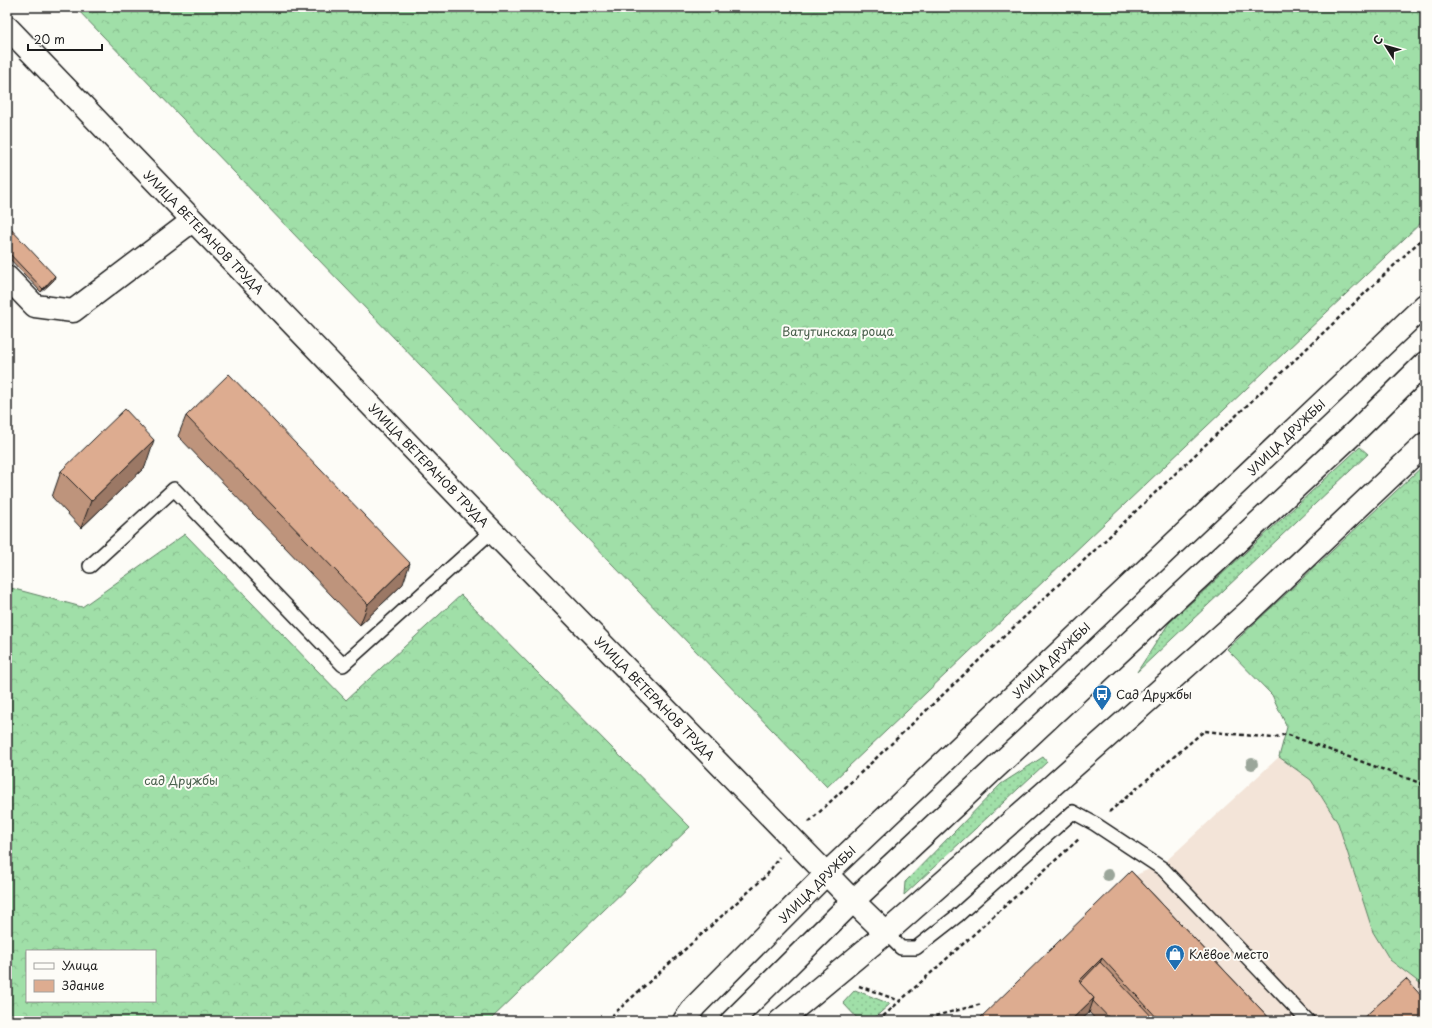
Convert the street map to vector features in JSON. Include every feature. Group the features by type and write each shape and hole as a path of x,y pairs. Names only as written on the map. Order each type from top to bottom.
{"main road":[{"name":"УЛИЦА ВЕТЕРАНОВ ТРУДА","path":"7,27 192,221 492,531 826,874 886,933"},
{"path":"7,277 35,306 73,311 192,221"},
{"name":"УЛИЦА ДРУЖБЫ","path":"684,1021 695,1006 826,874 1425,305"},
{"path":"732,1021 853,901 1356,431 1425,363"},
{"path":"780,1021 886,933 1249,611 1425,444"}],"lane":[{"path":"90,566 174,489 343,665 492,531"},
{"path":"886,933 901,948 916,948 957,916 1073,812 1095,824 1163,869 1308,1021"}],"path":[{"path":"606,1021 767,875 792,839 1425,236"},
{"path":"878,1021 900,1001"},
{"path":"915,1021 982,1004"}],"shaded area":[{"path":"1279,757 1311,780 1338,823 1373,932 1390,960 1425,987 1425,1021 978,1021 1123,881 1165,862"}],"green space":[{"name":"Ватутинская роща","path":"75,7 1425,7 1425,219 827,787"},
{"path":"1360,447 1368,454 1137,672 1169,623"},
{"path":"1425,464 1425,987 1390,960 1373,932 1338,823 1311,780 1279,757 1287,727 1272,695 1227,649"},
{"name":"сад Дружбы","path":"185,534 346,700 461,595 690,827 489,1021 7,1021 7,587 82,607"},
{"path":"1043,757 1047,762 904,895 905,882 1001,784"},
{"path":"855,990 890,1004 871,1021 860,1021 843,1003"}],"building":[{"path":"7,225 55,276 43,289 7,251"},
{"path":"229,374 410,563 368,604 186,416"},
{"path":"125,409 154,440 91,501 61,471"},
{"path":"1131,871 1272,1021 1160,1021 1102,958 1079,981 1094,998 1070,1021 977,1021"},
{"path":"1100,962 1156,1021 1112,1021 1093,1001 1094,998 1080,983"},
{"path":"1406,979 1425,1000 1425,1021 1360,1021"}],"place":[{"name":"Сад Дружбы","path":"1102,711"},
{"name":"Клёвое место","path":"1175,971"}]}
